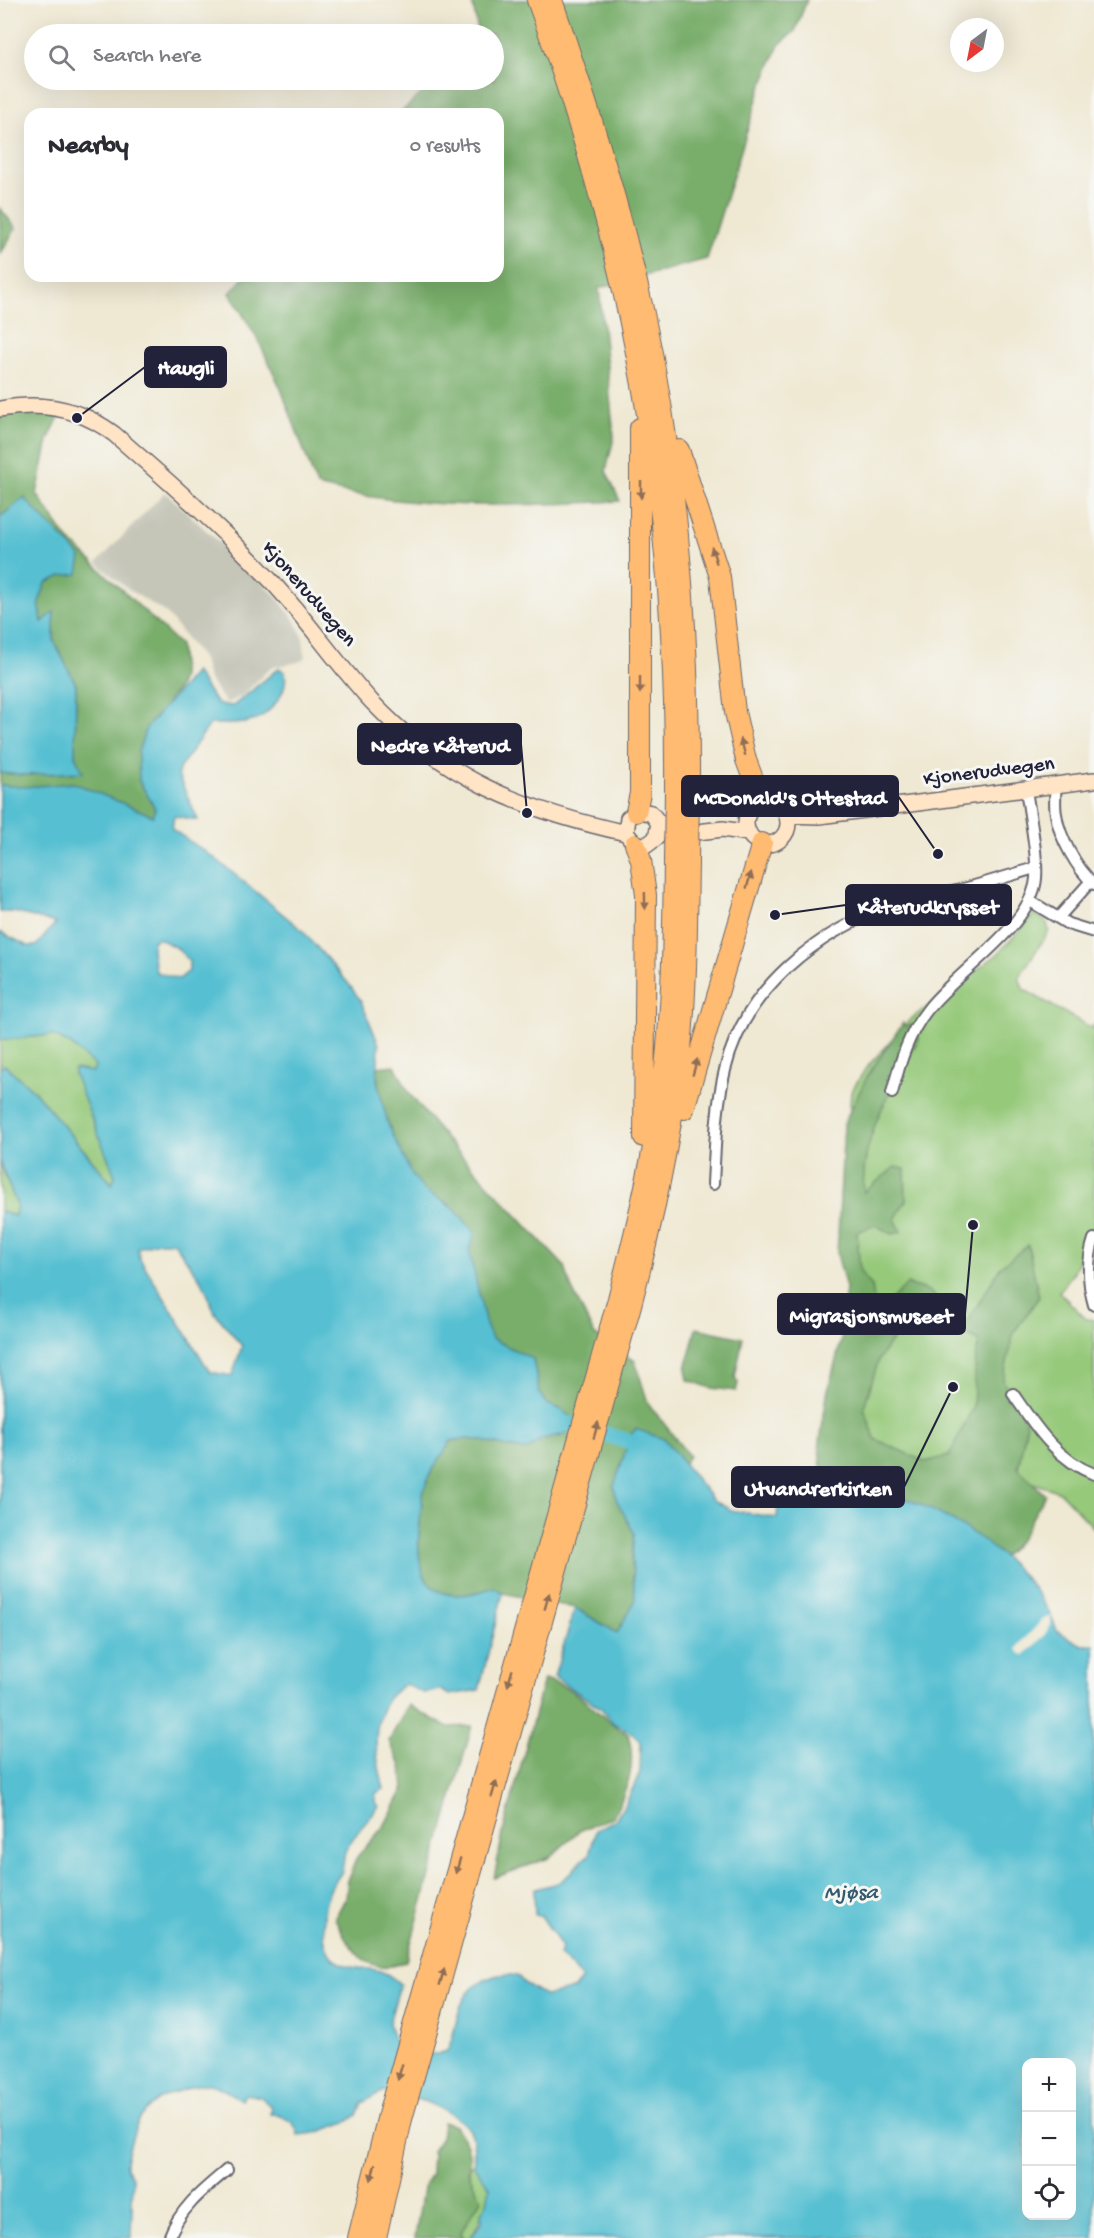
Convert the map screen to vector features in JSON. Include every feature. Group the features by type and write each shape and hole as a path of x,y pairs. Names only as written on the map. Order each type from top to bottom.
{"highway":[{"path":"537,0 597,186 632,327 655,456 667,553 682,792"},
{"path":"552,0 615,196 643,310 674,488 683,584 689,688 682,792 681,1050 671,1127 648,1205"},
{"path":"632,327 641,471 640,793 631,827 641,860 646,896 648,1205"},
{"path":"657,381 672,419 689,485 720,577 735,712 746,760 762,803"},
{"path":"358,2238 395,2117 596,1403 648,1205 755,838"},
{"path":"376,2238 395,2117"}],"main road":[{"name":"Kjonerudvegen","path":"0,409 27,405 50,406 78,413 104,426 250,560 296,609 372,701 400,729 444,764 488,790 540,810 585,822 631,827 651,813 657,830 723,829 755,838 777,841 785,834 787,821 1094,780"},
{"name":"Kjonerudvegen","path":"723,829 747,817 756,806 762,803"},
{"path":"762,803 774,803 787,821"},
{"path":"747,817 755,838"},
{"path":"631,827 647,845 657,830"}],"street":[{"path":"1056,786 1056,814 1059,826 1077,863 1092,883 1058,918"},
{"path":"892,1093 903,1053 926,1012 1005,932 1030,901 1037,877 1026,789"},
{"path":"713,1184 716,1128 725,1069 741,1029 777,976 809,949 862,918 896,905 1035,868"},
{"path":"1030,901 1058,918 1094,932"},
{"path":"1094,1239 1090,1264 1090,1293 1094,1305"},
{"path":"1013,1394 1058,1452 1076,1466 1094,1474"},
{"path":"169,2238 179,2216 198,2194 227,2170"}],"shaded area":[{"path":"165,492 272,592 296,622 303,639 305,658 298,662 271,667 242,696 226,703 208,678 203,659 166,613 125,587 97,563"}],"green space":[{"path":"467,0 807,0 795,31 779,45 759,93 707,259 599,288 614,437 606,471 620,501 467,505 391,500 317,486 281,389 258,340 230,293 240,282 504,282 504,108 406,108 425,90 504,90 504,24 477,24 473,5"},
{"path":"0,208 16,228 0,255"},
{"path":"62,411 48,440 37,494 65,536 180,645 181,680 169,699 139,781 155,808 153,817 74,783 23,788 0,785 0,773 24,775 82,772 75,756 76,685 54,641 54,613 42,622 39,602 46,583 61,576 25,498 0,517 0,412"},
{"path":"1035,913 1047,923 1049,931 1019,977 1023,989 1091,1028 1094,1025 1094,1230 1073,1273 1059,1292 1086,1319 1094,1320 1094,1528 1060,1492 1028,1481 952,1475 828,1442 854,1292 840,1256 851,1092 866,1068 911,1019 998,954"},
{"path":"903,1023 906,1026 913,1025 919,1039 880,1112 867,1151 864,1172 864,1192 895,1167 905,1169 906,1200 895,1219 901,1232 892,1234 875,1225 857,1232 860,1272 872,1286 875,1306 880,1311 907,1284 929,1291 956,1319 968,1321 1001,1266 1028,1245 1039,1297 1014,1332 1003,1380 1027,1423 1018,1468 1045,1495 1020,1540 1003,1557 948,1518 823,1483 819,1448 827,1394 841,1341 846,1288 837,1254 844,1123 868,1075","holes":["908,1316 925,1316 979,1341 976,1354 973,1407 949,1456 925,1462 875,1439 864,1407 879,1359"]},
{"path":"53,1035 70,1044 96,1066 96,1125 115,1176 113,1185 35,1092 5,1066 0,1068 0,1040"},
{"path":"395,1065 409,1093 446,1139 565,1267 571,1287 594,1334 635,1361 648,1403 689,1456 683,1465 664,1439 631,1434 614,1486 616,1499 634,1533 632,1561 635,1601 617,1633 575,1608 503,1593 494,1587 455,1595 441,1592 431,1586 424,1575 419,1543 423,1493 433,1468 451,1441 479,1440 527,1450 542,1439 561,1436 558,1408 546,1405 539,1392 533,1359 501,1345 492,1339 486,1329 456,1212 450,1205 423,1189 414,1179 398,1149 385,1113 377,1067"},
{"path":"0,1163 17,1205 15,1216 0,1211"},
{"path":"696,1328 743,1338 735,1377 738,1383 736,1391 711,1388 688,1380 686,1369"},
{"path":"544,1679 568,1689 628,1734 632,1756 630,1777 613,1817 579,1831 549,1858 494,1878 504,1828"},
{"path":"408,1705 447,1727 472,1726 406,1961 393,1966 381,1966 371,1964 354,1950 335,1918 346,1897 348,1879 357,1857 384,1826 404,1788 401,1766 389,1741"},
{"path":"443,2122 455,2126 467,2145 470,2157 468,2172 481,2199 461,2232 463,2238 415,2238 423,2188 431,2173 432,2151 441,2138"},
{"path":"468,2165 473,2165 486,2179 490,2193 471,2238 463,2238 461,2232 475,2205"}],"water":[{"path":"24,498 81,557 78,574 61,576 46,583 39,602 42,622 54,612 54,641 76,685 75,756 83,772 24,775 0,773 0,517"},
{"name":"Mjøsa","path":"279,668 285,672 281,695 264,715 244,723 210,724 179,769 178,775 198,820 174,816 172,829 216,859 302,930 361,1001 379,1045 377,1080 388,1124 411,1173 423,1189 455,1209 475,1233 469,1250 486,1325 492,1339 533,1359 539,1392 546,1404 570,1416 566,1434 542,1439 527,1450 479,1440 451,1441 427,1482 421,1505 419,1543 420,1561 424,1575 431,1586 441,1592 455,1595 494,1587 503,1593 479,1690 449,1695 441,1690 423,1693 405,1684 388,1698 376,1733 377,1755 384,1789 376,1793 375,1802 379,1806 349,1844 341,1873 332,1886 325,1905 324,1938 331,1955 346,1965 383,1972 400,1984 389,2023 395,2043 427,2054 447,2051 465,1998 478,1984 488,1979 502,1975 518,1976 524,1983 546,1996 574,1989 582,1978 560,1955 562,1947 542,1917 535,1915 534,1890 565,1878 589,1855 596,1830 615,1820 627,1801 640,1772 641,1741 613,1723 601,1708 554,1677 575,1608 617,1633 635,1601 632,1561 634,1533 616,1499 614,1486 631,1434 636,1429 664,1439 713,1500 731,1510 777,1518 778,1505 814,1485 831,1479 847,1480 895,1494 952,1521 979,1538 1026,1580 1044,1605 1057,1631 1082,1645 1094,1645 1094,2238 471,2238 482,2221 481,2213 487,2203 490,2187 473,2165 474,2146 471,2132 452,2115 418,2099 384,2091 362,2103 357,2115 349,2121 316,2133 298,2135 295,2127 288,2120 270,2114 272,2108 261,2097 245,2094 242,2100 218,2087 205,2084 158,2100 142,2115 137,2125 126,2161 126,2168 133,2177 131,2238 0,2238 0,1211 15,1216 17,1205 0,1163 0,1068 5,1065 35,1092 112,1184 115,1176 74,1074 74,1069 93,1072 95,1066 70,1044 53,1035 0,1040 0,932 28,946 36,946 56,923 14,912 0,912 0,785 23,787 74,783 153,816 155,808 139,781 138,752 146,728 195,672 217,704 233,706","holes":["158,938 177,948 189,961 189,971 179,979 156,972 152,951 153,941","158,1242 174,1242 204,1285 215,1313 242,1346 232,1376 210,1372 139,1257 138,1248"]}],"pier":[{"path":"1051,1616 1051,1625 1043,1637 1024,1655 1019,1652 1017,1649 1020,1644 1042,1620"}],"waterway":[{"path":"568,1424 628,1441"}],"place":[{"name":"Haugli","path":"77,418"},
{"name":"Nedre Kåterud","path":"527,813"},
{"name":"McDonald's Ottestad","path":"938,854"},
{"name":"Kåterudkrysset","path":"775,915"},
{"name":"Migrasjonsmuseet","path":"973,1225"},
{"name":"Utvandrerkirken","path":"953,1387"}]}
